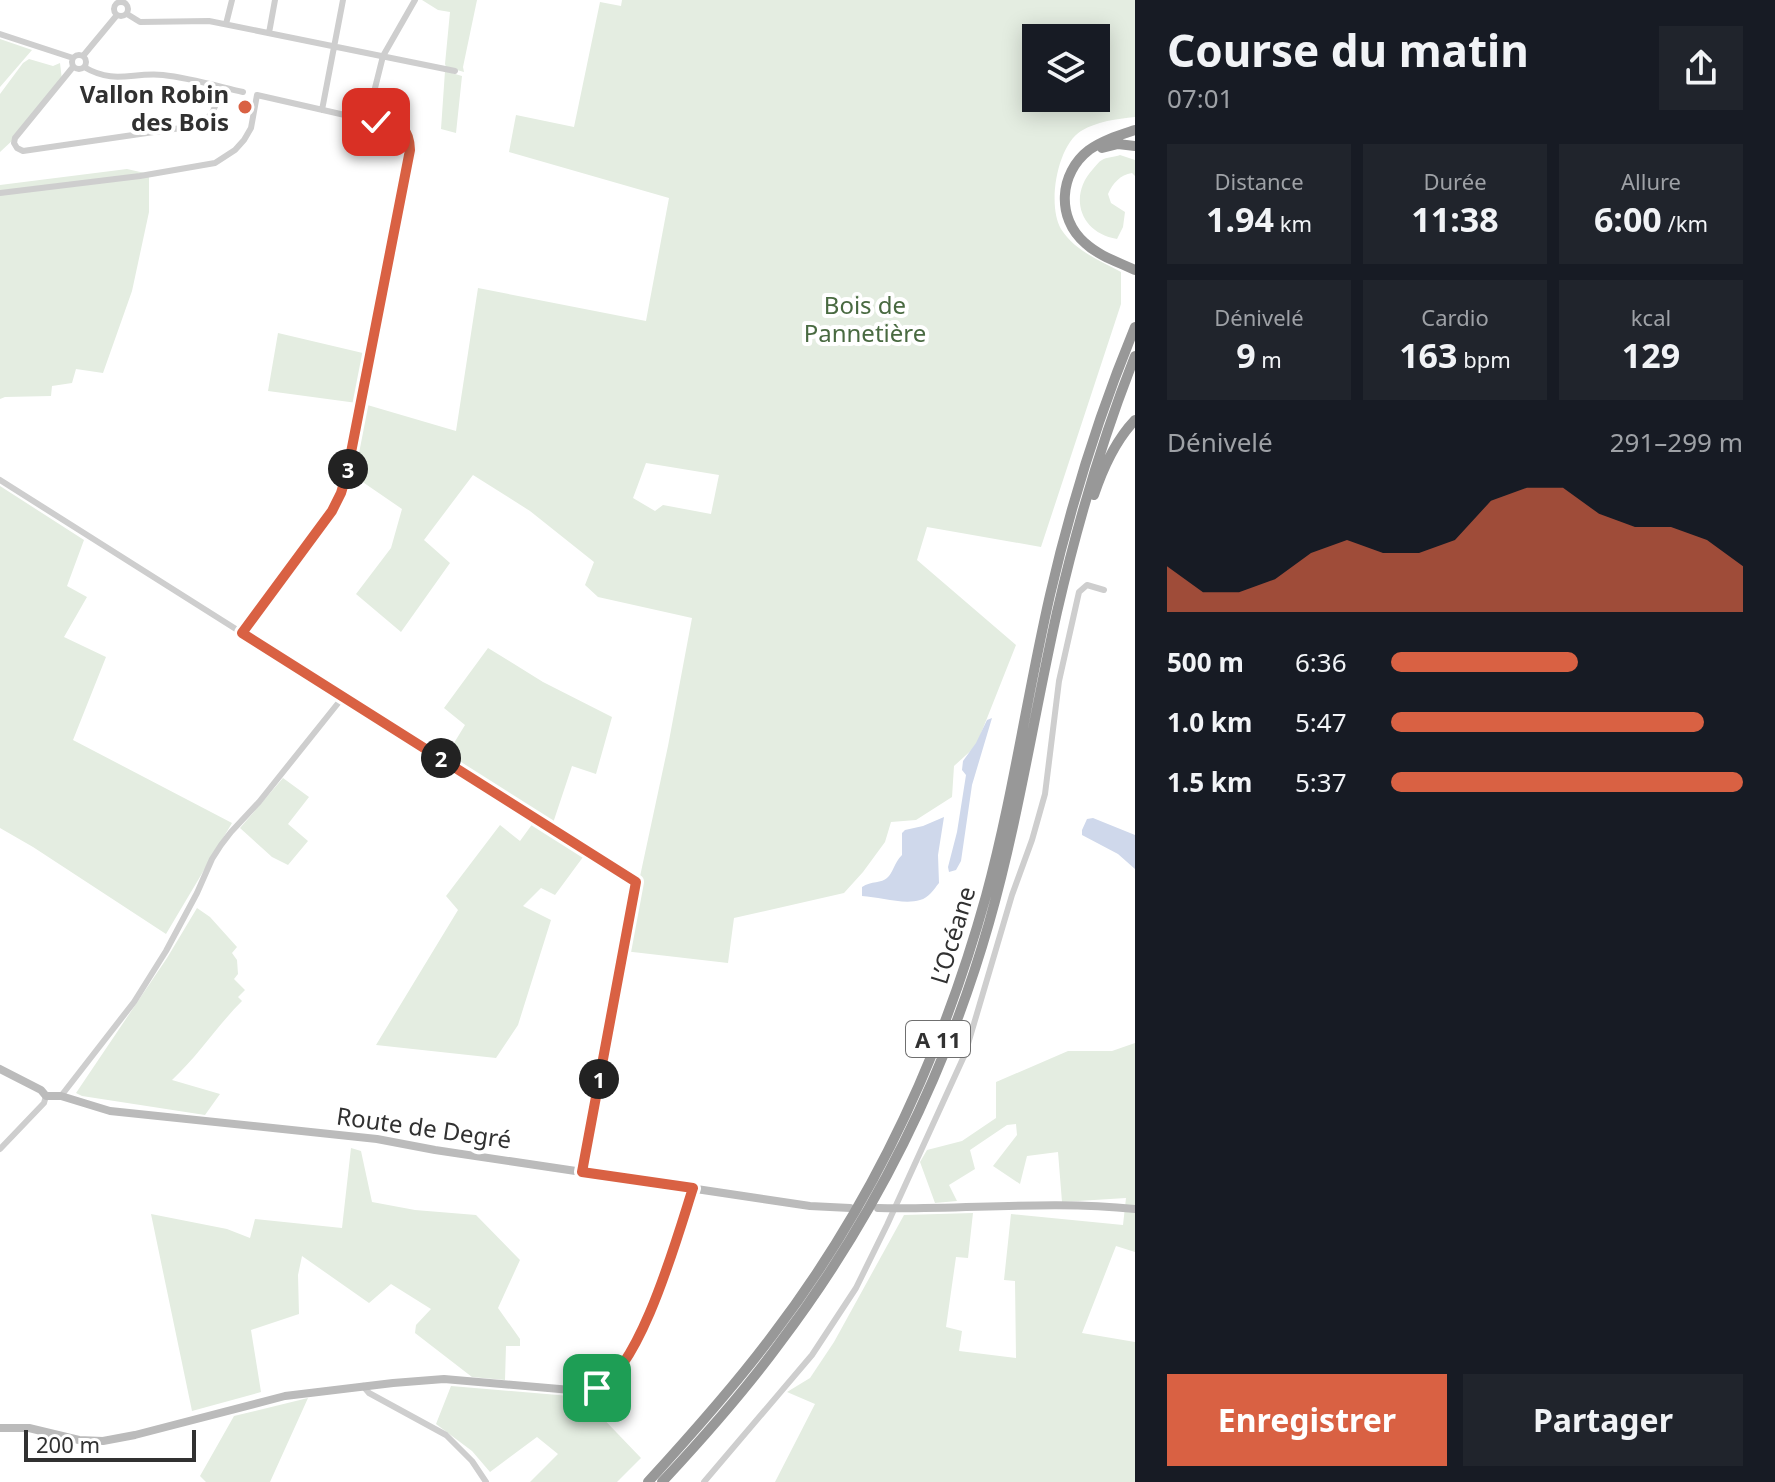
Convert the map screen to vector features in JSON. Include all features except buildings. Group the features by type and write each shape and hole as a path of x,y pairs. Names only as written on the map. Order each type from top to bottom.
{"highway":[{"path":"1135,130 1096,145 1079,160 1068,178 1065,202 1071,226 1085,243 1099,253 1135,268"},
{"path":"1135,146 1112,145 1088,156 1074,173 1068,199 1072,220 1084,237 1135,268"},
{"name":"L’Océane","path":"648,1482 740,1378 818,1271 871,1183 925,1072 960,980 990,879 1045,618 1073,508 1102,414 1135,327"},
{"name":"L’Océane","path":"662,1482 739,1395 818,1289 878,1192 928,1092 971,979 999,886 1070,559 1093,477 1135,356"},
{"path":"1070,559 1077,551 1107,461 1135,420"}],"street":[{"path":"226,24 232,0"},
{"path":"269,33 275,0"},
{"path":"322,110 343,0"},
{"path":"367,120 383,56 415,0"},
{"path":"128,2 127,14 122,17 117,15 112,3 128,2"},
{"path":"127,14 140,22 209,21 455,71"},
{"path":"83,56 117,15"},
{"path":"0,34 73,58"},
{"path":"73,67 73,58 83,56"},
{"path":"83,56 86,61 84,67"},
{"path":"73,67 84,67 108,77 166,75 243,92"},
{"path":"73,67 15,138 17,148 23,151 195,126 209,119 214,112 220,87"},
{"path":"0,193 127,178 215,163 244,140 251,128 257,95 406,131 410,140 409,159 341,493 314,537 242,633"},
{"path":"0,480 636,882 582,1172"},
{"path":"704,1482 812,1355 856,1288 965,1054 1045,794 1059,681 1079,592 1087,585 1104,590"},
{"path":"61,1096 134,1002 166,951 216,852 343,697"},
{"path":"0,1069 41,1090 46,1096 44,1103 0,1149"},
{"name":"Route de Degré","path":"46,1096 61,1096 110,1111 377,1139 810,1206 850,1208"},
{"path":"0,1428 29,1428 79,1440 103,1441 285,1396 413,1380 444,1379 586,1390 597,1388 608,1382 633,1349 663,1279 693,1188"},
{"path":"878,1208 1075,1206 1135,1209"},
{"path":"363,1386 369,1393 446,1435 472,1461 486,1482"}],"green space":[{"path":"422,0 477,0 464,72 445,64 450,12 438,10"},
{"name":"Bois de Pannetière","path":"622,0 1135,0 1135,117 1101,123 1081,131 1066,149 1057,177 1055,206 1061,229 1080,249 1121,272 1121,304 1041,547 927,527 917,560 1016,645 976,746 954,766 952,797 916,820 891,822 885,842 844,893 734,918 728,963 624,951 692,618 598,597 585,585 594,562 530,511 473,475 424,540 450,563 401,632 356,594 391,548 402,509 351,474 364,404 456,431 478,288 646,321 669,198 509,152 516,115 574,127 600,2 621,6","holes":["646,463 719,475 711,514 663,505 655,511 633,498"]},
{"path":"0,39 32,50 0,87"},
{"path":"29,59 53,66 60,63 62,80 0,152 0,94"},
{"path":"445,71 462,76 456,133 441,129"},
{"path":"1120,155 1135,160 1135,176 1132,173 1120,178 1108,194 1111,203 1125,212 1117,239 1094,229 1082,212 1080,201 1085,180 1097,164"},
{"path":"127,169 149,174 149,212 132,291 103,373 76,369 72,383 52,386 51,396 0,399 0,185"},
{"path":"278,333 367,354 357,403 268,391"},
{"path":"0,486 84,540 67,586 87,597 64,637 106,657 73,740 232,823 166,934 0,828"},
{"path":"488,648 543,682 612,717 596,774 572,766 553,823 517,802 515,806 443,761 465,725 444,708"},
{"path":"283,778 309,797 288,824 308,841 288,865 272,857 240,828"},
{"path":"536,819 586,853 555,895 541,888 523,906 551,920 518,1025 496,1058 376,1045 458,910 446,896 500,825 520,841"},
{"path":"197,908 210,917 237,947 232,953 237,960 238,974 234,979 245,990 238,997 242,1001 172,1080 220,1094 205,1115 76,1093 167,958"},
{"path":"1135,1043 1135,1252 1116,1246 1082,1333 1135,1342 1135,1482 775,1482 815,1404 787,1392 810,1378 834,1342 904,1215 973,1213 968,1258 956,1257 946,1327 962,1331 959,1351 1016,1358 1015,1281 1004,1280 1011,1214 1123,1225 1126,1198 1062,1202 1058,1152 1027,1156 1020,1184 993,1166 1017,1135 1016,1124 1007,1125 970,1150 975,1169 949,1185 957,1201 935,1203 920,1162 927,1150 962,1141 996,1118 996,1082 1068,1051 1112,1051"},
{"path":"351,1148 361,1151 372,1202 415,1210 476,1215 520,1260 498,1308 520,1339 520,1346 506,1346 505,1380 472,1377 415,1333 416,1325 431,1309 391,1284 369,1303 302,1256 298,1275 299,1314 251,1330 261,1392 192,1411 151,1214 227,1229 250,1238 255,1219 342,1228"},
{"path":"451,1386 570,1396 593,1408 641,1458 617,1482 530,1482 558,1454 537,1437 490,1472 472,1451 436,1424"},
{"path":"308,1398 270,1482 206,1482 200,1476 234,1416"}],"water":[{"path":"992,718 972,785 961,861 956,870 949,872 966,775 962,770 963,761 987,720"},
{"path":"944,817 938,855 939,883 929,895 907,902 862,896 862,887 885,880 891,873 902,855 902,833 905,830"},
{"path":"1093,818 1135,835 1135,869 1118,854 1082,835 1087,819"}],"place":[{"name":"Vallon Robin des Bois","path":"245,107"}],"route":[{"path":"376,122 406,131 410,150 347,473 332,511 242,633 636,882 582,1172 693,1188 663,1279 633,1349 608,1382 597,1388"}]}
